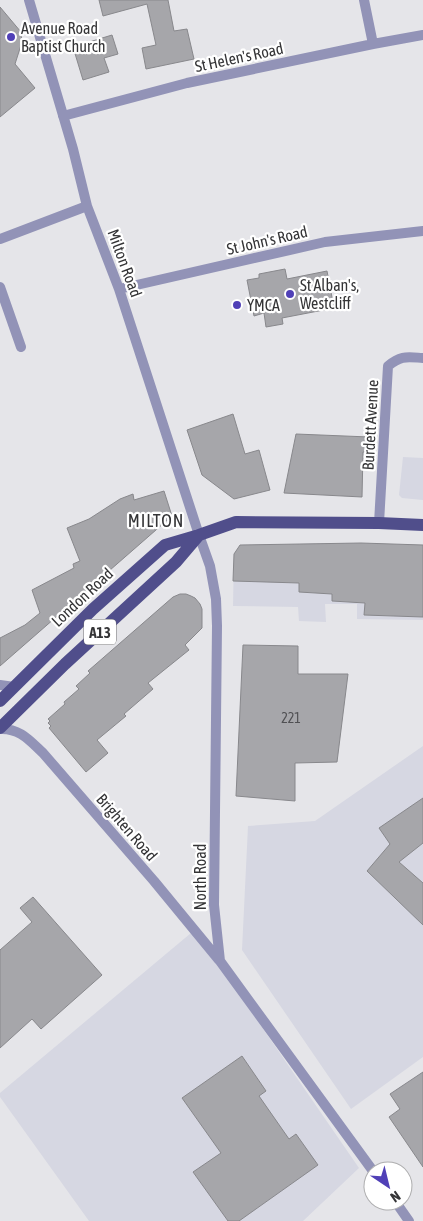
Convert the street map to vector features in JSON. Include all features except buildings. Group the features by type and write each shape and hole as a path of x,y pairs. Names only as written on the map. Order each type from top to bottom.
{"main road":[{"name":"London Road","path":"0,701 93,609 164,545 236,522 423,525"},
{"name":"A13","path":"0,728 65,664 176,562 199,535"}],"street":[{"name":"Milton Road","path":"29,0 87,206 119,289 199,535"},
{"path":"364,0 372,44"},
{"name":"St Helen's Road","path":"63,116 187,83 423,35"},
{"path":"0,240 87,206"},
{"name":"St John's Road","path":"119,289 325,242 423,231"},
{"path":"0,287 21,347"},
{"name":"Burdett Avenue","path":"379,523 388,366 397,358 406,356 423,358"},
{"name":"North Road","path":"199,535 210,566 216,599 214,905 220,961 366,1161"},
{"path":"0,685 14,687"},
{"name":"Brighten Road","path":"0,728 17,731 26,736 43,753 148,874 220,961"}],"shaded area":[{"path":"403,457 423,458 423,500 402,498 399,495"},
{"path":"359,543 423,545 423,620 357,619 357,604 325,604 326,622 299,621 298,607 233,606 234,554 240,545"},
{"path":"423,746 423,1057 351,1109 242,950 248,826 315,821"},
{"path":"191,933 215,959 359,1168 303,1221 89,1221 0,1097 0,1093"}],"place":[{"name":"Avenue Road Baptist Church","path":"11,37"},
{"name":"St Alban's, Westcliff","path":"290,294"},
{"name":"YMCA","path":"237,305"}],"district":[{"name":"MILTON","path":"156,520"}]}
